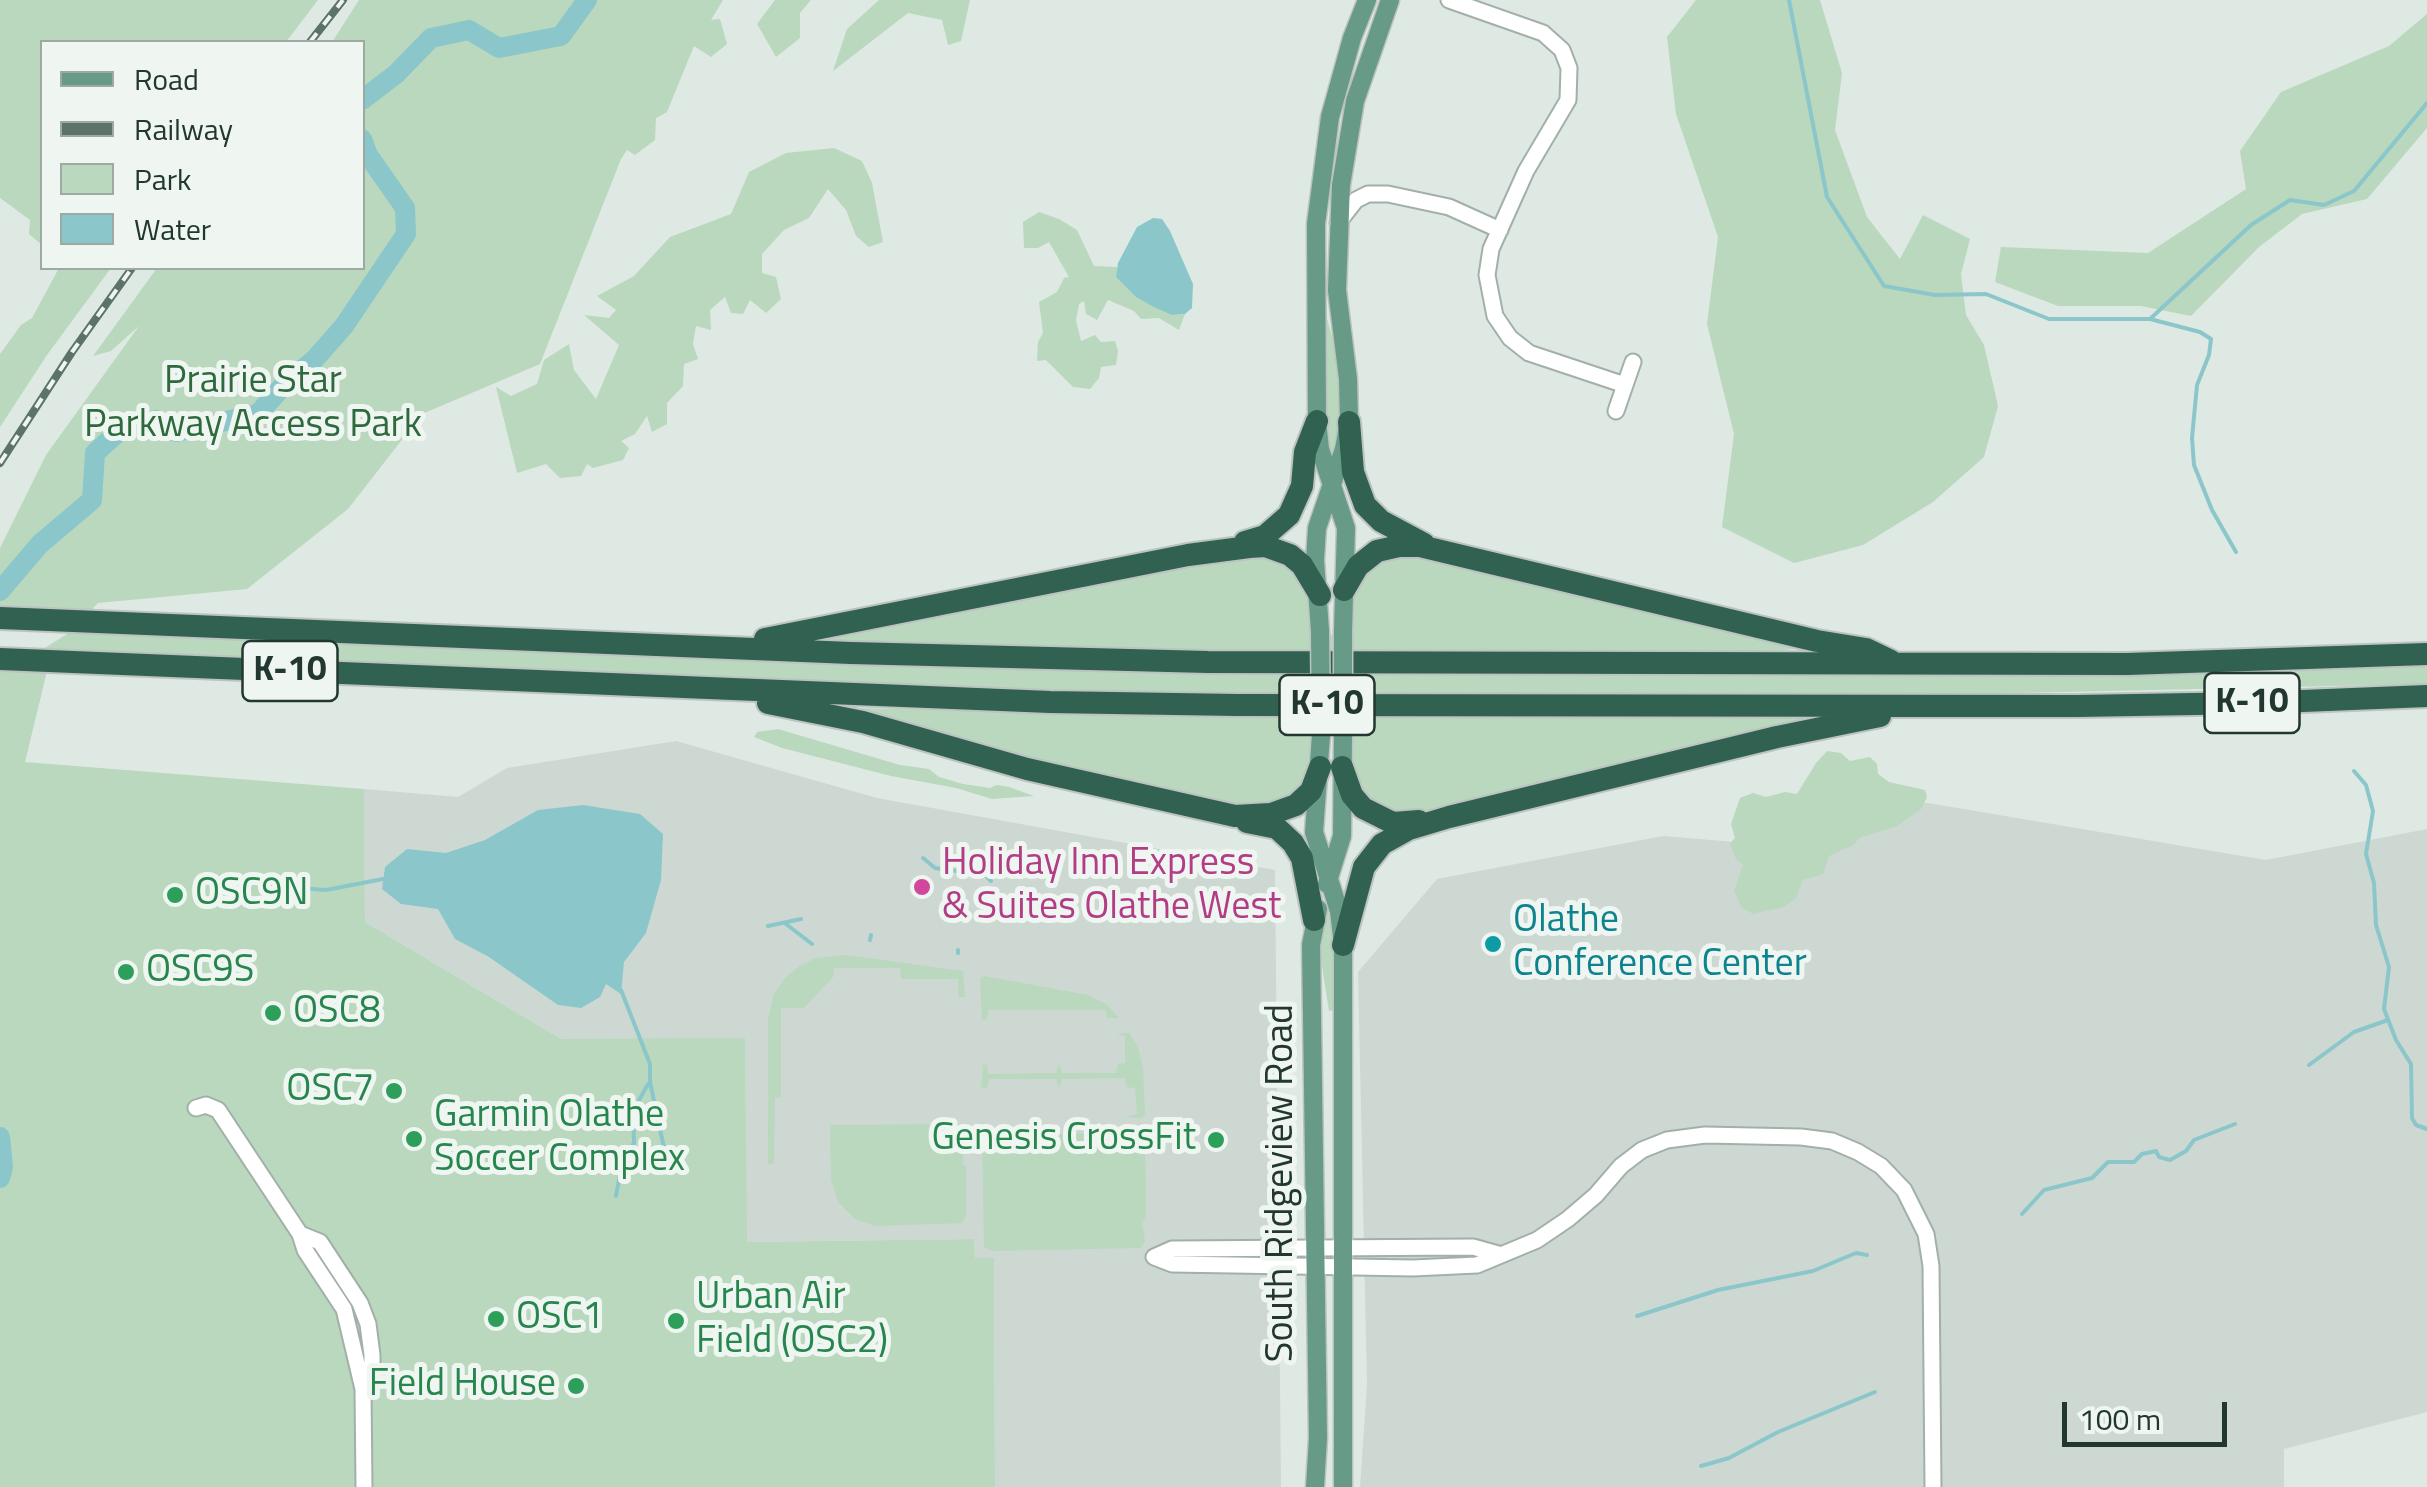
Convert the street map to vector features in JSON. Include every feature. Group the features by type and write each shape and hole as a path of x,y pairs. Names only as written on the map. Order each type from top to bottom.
{"highway":[{"path":"710,647 830,628 1248,541 1281,525 1290,515 1302,486 1305,452 1317,421"},
{"path":"1350,422 1353,472 1365,505 1380,522 1446,551"},
{"path":"1344,590 1358,566 1388,547 1420,546 1817,642 1866,648 1898,664"},
{"path":"1188,554 1250,547 1277,549 1302,565 1320,595"},
{"name":"K-10","path":"0,618 710,647 1208,662 2180,663 2427,654"},
{"name":"K-10","path":"0,659 731,690 1219,705 2204,704 2427,696"},
{"path":"731,690 771,704 864,722 1045,773 1276,828 1293,843 1302,858 1314,920"},
{"path":"1343,945 1358,882 1372,853 1393,836 1448,817 1922,706"},
{"path":"1235,816 1270,814 1296,805 1331,766 1352,795 1376,817 1393,823 1448,817"}],"main road":[{"name":"South Ridgeview Road","path":"1342,1487 1343,945 1339,911 1314,832 1343,736 1346,528 1320,449 1317,421 1316,224 1336,88 1367,0"},
{"name":"South Ridgeview Road","path":"1315,1487 1318,1438 1311,945 1314,920 1342,836 1331,766 1320,735 1320,595 1315,544 1316,528 1350,422 1337,290 1342,172 1363,72 1390,0"},
{"path":"1320,182 1340,200"}],"street":[{"path":"1449,0 1543,33 1562,50 1570,68 1568,100 1532,160 1500,230 1486,274 1490,302 1505,332 1518,346 1541,359 1624,385"},
{"path":"1342,172 1368,194 1430,200 1500,230"},
{"path":"1338,223 1352,203 1368,194"},
{"path":"1616,410 1634,362"},
{"path":"196,1108 218,1110 300,1234 320,1242 360,1304 368,1324 372,1355 372,1366 362,1389 364,1487"},
{"path":"1315,1257 1172,1250 1154,1257 1172,1264 1345,1257 1447,1268 1476,1265 1537,1240 1578,1212 1631,1158 1654,1145 1678,1138 1782,1136 1832,1141 1869,1158 1904,1190 1926,1234 1931,1266 1934,1487"}],"shaded area":[{"path":"676,741 877,798 1275,870 1281,1487 995,1487 994,1258 975,1258 974,1239 746,1242 745,1039 561,1039 365,922 364,789 458,797 507,768"},
{"path":"1821,785 2266,860 2427,829 2427,1412 2284,1449 2284,1487 1360,1487 1367,1385 1358,972 1437,879 1663,836 1819,849"}],"green space":[{"path":"0,0 318,0 288,40 40,40 40,243 29,234 30,220 0,198"},
{"name":"Prairie Star Parkway Access Park","path":"359,0 723,0 711,20 720,19 727,44 711,57 694,46 667,112 656,118 655,140 635,155 627,150 621,159 540,364 422,414 348,509 247,589 98,603 81,621 0,617 0,548 46,455 139,326 111,351 93,356 156,270 365,270 365,40 333,40"},
{"path":"775,0 811,0 800,13 800,38 776,57 757,24"},
{"path":"879,0 970,0 961,41 948,45 942,20 908,13 833,71 847,29"},
{"path":"1696,0 1820,0 1842,73 1835,130 1867,217 1900,259 1923,215 1970,239 1961,274 1966,315 1984,345 1998,406 1984,457 1933,502 1863,545 1794,563 1722,527 1734,434 1707,324 1718,237 1676,114 1667,37"},
{"path":"2427,14 2427,128 2367,199 2302,214 2259,247 2191,316 2141,306 2058,306 1995,282 2001,247 2148,253 2246,189 2240,151 2281,92 2389,46"},
{"path":"834,148 862,161 872,183 883,242 869,247 856,236 846,210 828,189 809,218 784,230 762,254 762,273 776,277 781,299 766,313 750,300 743,314 731,313 725,297 710,310 711,330 696,326 693,344 698,359 684,364 683,386 667,403 667,424 652,432 647,416 635,434 621,441 629,448 623,460 593,468 587,464 581,476 560,478 546,464 517,473 496,387 511,396 537,384 544,360 569,344 574,370 596,399 619,345 584,315 609,318 616,310 597,296 634,276 670,237 731,214 749,172 786,153"},
{"path":"1039,212 1077,230 1094,266 1117,267 1117,277 1172,315 1185,314 1179,330 1159,318 1141,319 1134,311 1108,300 1097,320 1086,314 1084,301 1079,304 1076,320 1081,341 1095,335 1101,342 1115,341 1118,351 1116,365 1101,367 1099,378 1090,389 1073,387 1046,360 1037,361 1038,342 1043,333 1039,302 1057,292 1064,278 1069,277 1049,242 1038,248 1024,248 1023,222"},
{"path":"58,270 110,270 0,427 0,354 21,325 32,318"},
{"path":"1326,293 1326,315 1339,360 1341,410 1334,451 1330,451 1326,437 1322,294"},
{"path":"1240,556 1273,557 1296,573 1311,597 1312,634 1352,635 1350,604 1358,583 1383,560 1407,556 1805,648 1762,652 1214,651 822,640 821,634"},
{"path":"72,631 839,661 2427,663 2427,684 1879,696 1123,694 40,651"},
{"name":"Garmin Olathe Soccer Complex","path":"0,661 49,663 25,762 364,789 365,922 561,1039 745,1038 747,1242 974,1239 975,1258 994,1258 995,1487 0,1487"},
{"path":"847,710 1198,716 1816,717 1817,722 1515,795 1418,814 1391,812 1369,800 1351,762 1351,734 1312,733 1308,777 1296,794 1263,806 1208,802 990,754"},
{"path":"778,729 900,765 929,769 939,777 963,784 1009,787 1034,796 992,799 782,748 754,737 757,732"},
{"path":"1827,751 1841,753 1850,761 1870,757 1877,764 1878,774 1889,782 1925,790 1927,797 1921,809 1897,826 1859,838 1854,845 1829,856 1823,874 1803,880 1796,898 1784,907 1753,914 1742,908 1734,891 1743,865 1730,844 1735,838 1731,824 1740,798 1753,793 1766,797 1785,792 1797,794"},
{"path":"1325,913 1331,914 1335,930 1335,1010 1329,1011 1320,954"},
{"path":"846,955 963,971 965,997 958,997 958,979 901,979 900,968 834,968 834,976 804,1008 781,1008 781,1097 775,1098 774,1164 768,1164 768,1020 773,996 785,978 801,965 816,958"},
{"path":"980,978 1088,995 1106,1004 1119,1018 1107,1018 1105,1010 988,1010 987,1019 982,1020"},
{"path":"1129,1033 1138,1047 1143,1069 1142,1118 1126,1117 1137,1114 1135,1088 1126,1087 1125,1078 1062,1079 1059,1088 1056,1079 989,1079 987,1088 981,1087 983,1064 987,1065 988,1074 1056,1073 1059,1064 1062,1073 1116,1073 1118,1064 1125,1063 1125,1036 1116,1034"},
{"path":"959,1124 966,1166 966,1215 962,1223 875,1226 855,1219 838,1202 831,1180 830,1125"},
{"path":"1145,1133 1146,1217 1141,1248 992,1251 984,1247 982,1134"}],"water":[{"path":"1153,218 1162,219 1170,231 1193,284 1192,308 1185,314 1172,315 1154,307 1136,297 1116,277 1118,263 1137,227"},
{"path":"583,805 640,814 663,834 661,880 646,933 624,962 621,994 606,984 600,997 581,1008 558,1005 489,957 455,939 438,909 401,904 382,889 385,867 407,849 446,853 485,840 538,810"}],"waterway":[{"path":"365,98 396,74 431,38 469,30 499,48 561,36 587,0"},
{"path":"1789,0 1827,197 1884,286 1935,295 1986,294 2049,319 2150,319 2200,332 2211,339 2197,385 2192,438 2194,465 2212,510 2236,552"},
{"path":"2150,319 2251,225 2290,200 2324,205 2354,191 2427,103"},
{"path":"0,591 40,544 92,500 95,453 125,426 156,420 176,432 258,414 344,326 406,234 405,208 365,147"},
{"path":"2354,771 2366,785 2373,811 2366,854 2374,883 2376,925 2389,967 2384,1009 2411,1064 2412,1118 2416,1125 2427,1129"},
{"path":"923,858 935,868 985,875 991,881"},
{"path":"273,886 326,890 383,879"},
{"path":"768,926 801,919"},
{"path":"786,924 812,944"},
{"path":"870,940 871,935"},
{"path":"621,990 650,1064 664,1162"},
{"path":"2309,1065 2354,1032 2388,1020"},
{"path":"616,1196 623,1158 634,1143 633,1111 648,1084"},
{"path":"2022,1214 2044,1190 2092,1178 2108,1162 2134,1162 2142,1154 2156,1151 2159,1157 2170,1160 2186,1151 2194,1140 2235,1124"},
{"path":"0,1137 0,1178"},
{"path":"1637,1316 1718,1290 1813,1271 1856,1253 1867,1255"},
{"path":"1701,1466 1729,1458 1778,1432 1875,1392"}],"railway":[{"path":"312,40 343,0"},
{"path":"0,463 131,270"}],"place":[{"name":"Holiday Inn Express & Suites Olathe West","path":"922,887"},
{"name":"OSC9N","path":"175,895"},
{"name":"Olathe Conference Center","path":"1493,944"},
{"name":"OSC9S","path":"126,972"},
{"name":"OSC8","path":"273,1013"},
{"name":"OSC7","path":"394,1091"},
{"name":"Garmin Olathe Soccer Complex","path":"414,1139"},
{"name":"Genesis CrossFit","path":"1216,1140"},
{"name":"OSC1","path":"496,1319"},
{"name":"Urban Air Field (OSC2)","path":"676,1321"},
{"name":"Field House","path":"576,1386"}]}
